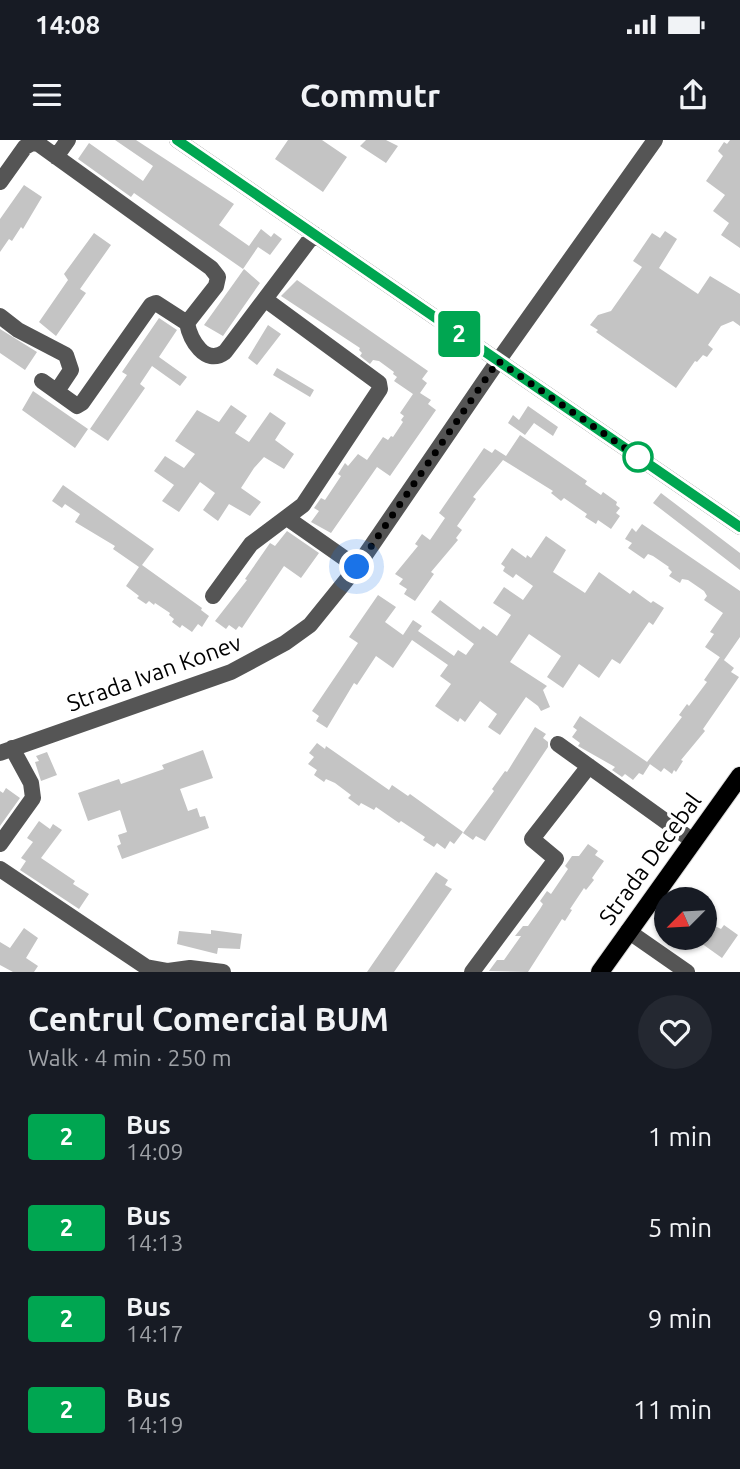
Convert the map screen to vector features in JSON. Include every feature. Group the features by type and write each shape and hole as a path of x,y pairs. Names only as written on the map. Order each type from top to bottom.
{"main road":[{"name":"Strada Decebal","path":"600,972 740,776"}],"street":[{"path":"56,157 68,140"},
{"path":"177,140 740,527"},
{"name":"Strada Ivan Konev","path":"6,750 150,702 255,661 310,625 357,567 498,361 655,140"},
{"path":"0,182 31,141 211,268 218,276 216,286 187,323"},
{"path":"42,381 72,405 82,403 151,306 156,303 187,323 194,344 205,354 218,357 225,352 266,300 314,234"},
{"path":"213,596 251,544 303,505 380,389 379,383 266,300"},
{"path":"0,316 18,330 66,355 71,370 57,391"},
{"path":"287,518 357,567"},
{"path":"558,744 693,841"},
{"path":"0,844 33,797 31,783 6,750"},
{"path":"472,972 556,859 532,839 589,766"},
{"path":"0,869 146,967 168,971 190,968 223,972"},
{"path":"628,931 687,972"}],"building":[{"path":"115,140 136,140 234,204 219,225 249,246 261,229 271,237 274,233 282,239 270,255 258,247 243,269 134,193 131,197 78,159 89,143 143,181 153,166"},
{"path":"288,140 322,140 347,157 323,192 275,159"},
{"path":"366,140 386,140 398,146 386,163 360,146"},
{"path":"730,140 740,140 740,248 721,235 729,223 713,211 725,195 706,181 723,156 718,151 724,142 727,144"},
{"path":"24,185 42,197 23,229 21,227 12,241 9,239 0,252 0,219"},
{"path":"665,231 677,239 659,268 698,294 710,276 740,294 740,326 733,321 721,326 708,345 713,349 707,357 703,355 695,361 676,388 596,332 598,330 590,325 598,315 611,311 642,267 633,261 652,233 660,238"},
{"path":"94,233 111,245 80,289 86,293 56,336 39,322 68,280 64,274"},
{"path":"244,269 260,283 223,336 204,325"},
{"path":"297,280 428,371 422,379 427,383 420,393 431,400 428,404 436,410 390,476 377,467 331,533 311,522 319,511 314,508 321,498 325,500 341,476 338,474 345,463 348,466 358,454 367,460 383,437 388,440 393,437 403,422 401,420 404,416 400,413 413,394 394,381 397,377 394,372 379,361 373,360 370,364 360,356 360,348 281,296"},
{"path":"159,318 177,330 159,357 187,377 180,386 152,366 140,384 145,388 108,441 90,429 127,375 122,372"},
{"path":"268,325 281,334 257,365 248,358"},
{"path":"0,329 37,352 25,370 0,353"},
{"path":"277,368 314,390 310,397 273,375"},
{"path":"33,391 88,429 75,448 22,410"},
{"path":"231,405 247,416 235,433 249,442 270,412 286,423 275,440 294,454 284,469 264,457 254,468 241,488 261,502 250,516 229,504 218,521 203,510 215,493 200,482 179,512 162,501 174,485 154,471 165,456 184,468 195,454 175,441 197,410 219,422"},
{"path":"528,406 558,427 553,436 534,423 525,435 508,423 513,415 519,420"},
{"path":"520,435 587,481 585,484 617,502 616,505 620,508 616,513 620,516 611,529 598,520 596,524 585,517 587,514 564,498 561,501 551,493 553,491 503,460 473,497 476,499 457,526 462,530 456,538 458,540 431,572 434,574 415,601 404,594 407,589 399,584 403,579 395,574 418,546 415,544 422,534 430,540 445,518 439,513 484,448 492,453 495,449 506,456"},
{"path":"63,485 154,549 142,565 202,608 209,616 202,627 198,624 192,632 182,625 180,628 172,622 174,619 170,613 155,603 154,605 149,601 146,604 137,598 139,596 126,586 139,567 113,549 115,546 75,522 80,514 65,504 62,508 52,501"},
{"path":"661,493 740,553 740,570 653,503"},
{"path":"642,524 740,591 740,637 724,660 705,647 714,634 710,632 723,613 704,600 707,596 704,591 688,580 682,579 680,583 669,576 672,572 669,567 653,556 648,554 644,559 628,548 632,543 625,539 632,528 636,532"},
{"path":"287,531 319,553 301,578 284,566 242,628 239,626 236,630 229,625 226,629 215,621 247,580 245,579 270,543 275,546"},
{"path":"546,536 566,550 553,572 585,593 599,572 630,594 633,590 651,603 653,601 664,608 653,625 649,622 620,664 612,659 599,678 579,664 563,688 547,677 561,656 529,634 510,662 547,686 543,690 550,707 541,711 526,697 500,735 488,727 497,714 480,701 465,722 460,718 458,722 435,706 451,684 440,676 448,665 412,640 393,668 376,656 357,685 354,683 327,728 316,721 319,716 312,711 358,643 349,637 378,595 396,607 385,622 403,635 413,620 422,626 418,631 454,656 458,650 466,655 474,644 431,612 440,600 480,630 483,626 497,636 511,615 493,603 504,587 523,600 533,586 516,574 513,578 503,571 505,567 501,564 512,548 526,558 527,555 531,558"},
{"path":"720,657 734,668 731,672 739,677 703,729 705,731 681,760 683,761 676,772 674,770 672,774 664,768 661,772 647,762 682,717 679,715 687,704 689,706 707,682 704,680"},
{"path":"580,716 650,764 643,775 639,773 633,780 625,774 622,777 612,770 615,767 578,746 580,743 572,737 577,730 573,727"},
{"path":"535,727 546,734 543,738 548,742 548,747 485,841 476,836 473,840 463,833 494,791 492,789 505,771 507,772"},
{"path":"317,743 325,749 326,746 389,790 392,785 408,796 410,794 463,832 454,844 450,841 445,849 437,843 434,847 423,840 425,837 376,807 374,810 361,803 359,806 348,798 351,795 335,783 326,779 324,782 314,775 317,770 308,764 314,757 309,753"},
{"path":"203,750 213,778 180,789 188,811 197,808 200,817 205,816 209,828 122,859 117,846 121,844 118,835 127,832 120,810 88,821 78,793 119,779 121,784 164,769 162,765"},
{"path":"47,752 57,775 41,781 35,762 39,761 36,756"},
{"path":"6,788 20,798 0,826 0,791 3,793"},
{"path":"39,821 50,829 53,824 62,830 41,858 89,894 79,909 20,870 26,861 21,858 33,842 27,838"},
{"path":"588,844 598,851 595,855 604,861 592,878 594,880 586,890 584,888 565,921 562,919 528,972 489,971 497,960 504,960 521,936 515,936 523,926 528,926 543,904 540,901 547,891 551,894 568,869 565,866 572,856 579,856"},
{"path":"436,872 448,880 445,885 452,889 394,972 367,972"},
{"path":"724,925 738,935 722,958 711,950 718,950 718,928 721,929"},
{"path":"24,928 38,938 26,958 38,966 34,972 13,972 0,965 0,942 10,948"},
{"path":"211,930 242,934 240,949 218,948 217,954 177,944 179,931 211,934"}],"bus line":[{"name":"2","path":"177,140 740,527"}],"route":[{"path":"357,567 498,361 638,457"}]}
